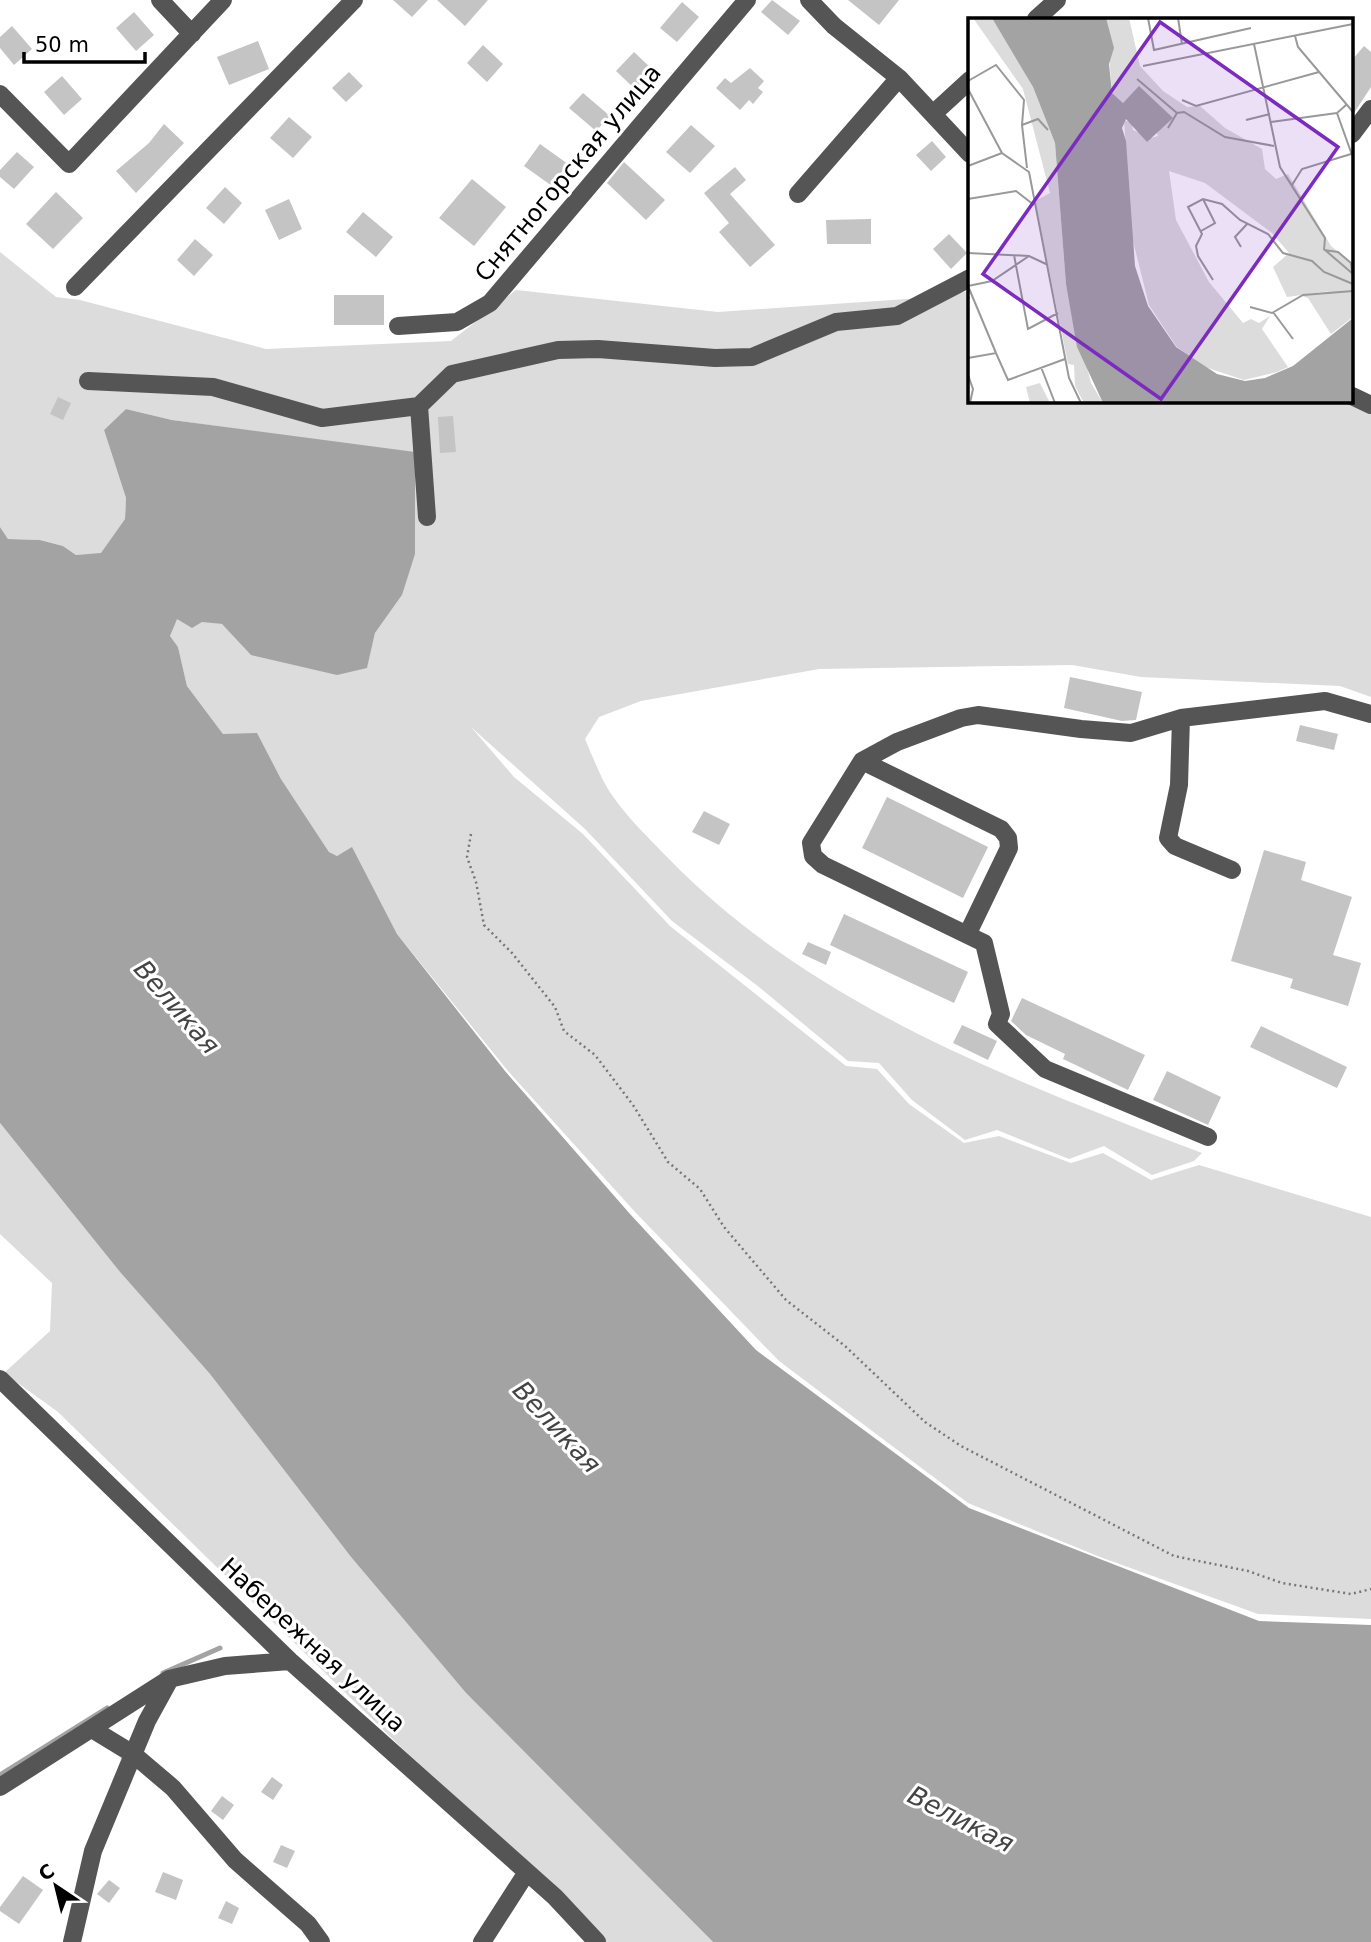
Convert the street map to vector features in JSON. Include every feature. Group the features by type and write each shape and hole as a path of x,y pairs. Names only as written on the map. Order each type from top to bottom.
{"street":[{"path":"160,0 192,34"},
{"path":"0,94 69,164 223,0"},
{"path":"75,287 354,0"},
{"name":"Снятногорская улица","path":"398,326 457,322 490,303 747,0"},
{"path":"808,0 834,26 899,78 968,152"},
{"path":"1037,18 1057,0"},
{"path":"798,194 899,78"},
{"path":"934,113 968,82"},
{"path":"1354,131 1371,109"},
{"path":"88,381 213,387 322,418 419,405 452,374 558,350 598,349 715,358 752,357 836,322 897,316 968,279"},
{"path":"1354,398 1371,405"},
{"path":"419,405 427,517"},
{"path":"1208,1137 1045,1069 996,1024 1001,1014 984,943 823,865 813,856 811,843 862,761 897,742 978,715 1131,733 1181,718 1325,701 1371,714"},
{"path":"1181,718 1179,785 1168,838 1175,846 1232,870"},
{"path":"862,761 1001,829 1008,838 1009,848 968,933"},
{"name":"Набережная улица","path":"0,1379 290,1661 527,1872 597,1942"},
{"path":"0,1396 21,1399"},
{"path":"0,1787 169,1679 225,1666 290,1661"},
{"path":"72,1942 93,1851 133,1754 169,1679"},
{"path":"92,1728 133,1754 173,1788 235,1860 308,1924 321,1942"},
{"path":"482,1942 527,1872"}],"path":[{"path":"471,834 467,856 476,882 484,925 512,953 555,1007 564,1031 596,1055 633,1105 668,1162 700,1189 724,1227 786,1300 845,1346 925,1422 961,1446 1174,1556 1248,1571 1282,1583 1351,1594 1371,1589"}],"shaded area":[{"path":"0,252 56,297 80,300 266,349 451,341 516,290 718,312 935,297 968,291 968,402 1371,400 1371,697 1340,686 1141,677 1072,665 819,669 641,701 599,717 585,739 604,782 617,803 634,822 725,911 786,957 851,998 988,1067 1202,1153 1194,1161 1152,1175 1104,1146 1069,1159 997,1130 965,1140 912,1100 879,1063 848,1061 759,987 672,921 585,829 471,727 514,777 583,834 670,926 846,1066 877,1069 909,1104 964,1143 999,1136 1071,1163 1103,1153 1151,1180 1199,1165 1371,1217 1371,1619 1258,1614 1100,1557 968,1503 779,1361 635,1212 508,1071 397,934 352,848 337,856 329,852 281,779 257,734 223,734 187,686 178,647 170,636 176,618 222,624 234,635 367,667 375,633 402,595 415,453 172,420 126,409 104,430 126,498 125,519 101,554 76,555 63,546 40,540 8,539 0,527"},
{"path":"0,1123 120,1272 210,1374 351,1557 466,1693 713,1942 604,1942 562,1892 406,1752 58,1412 4,1373 50,1331 52,1283 0,1234"}],"water":[{"name":"Великая","path":"126,409 172,420 415,452 415,554 402,595 375,633 367,668 337,675 251,655 222,624 202,622 192,628 177,619 170,636 178,647 187,686 223,734 257,733 281,779 329,852 337,856 352,847 397,934 505,1071 630,1214 756,1350 969,1508 1259,1621 1371,1625 1371,1942 713,1942 466,1693 351,1557 210,1374 120,1272 0,1123 0,527 8,539 40,540 63,546 76,555 101,553 125,519 126,498 104,430"}],"building":[{"path":"393,0 428,0 412,17"},
{"path":"437,0 488,0 465,26"},
{"path":"772,0 800,21 788,35 761,12"},
{"path":"848,0 899,0 879,25"},
{"path":"682,2 699,17 677,42 660,28"},
{"path":"134,12 154,35 136,51 116,28"},
{"path":"12,26 32,49 14,65 0,48 0,37"},
{"path":"258,41 269,69 229,85 217,57"},
{"path":"483,45 503,64 487,82 467,63"},
{"path":"1364,46 1371,52 1371,87 1354,113 1354,58"},
{"path":"634,52 653,70 635,89 616,71"},
{"path":"750,68 764,81 758,88 763,92 753,104 749,100 740,110 716,88 725,78 731,83"},
{"path":"349,72 363,86 346,102 332,88"},
{"path":"62,76 82,99 64,115 44,92"},
{"path":"583,93 610,116 596,131 569,108"},
{"path":"289,117 312,137 293,158 270,138"},
{"path":"164,124 184,143 136,193 116,171 149,143"},
{"path":"691,125 715,146 690,173 666,152"},
{"path":"932,141 946,157 931,171 916,155"},
{"path":"540,144 568,164 552,186 524,166"},
{"path":"17,152 34,167 14,189 0,177 0,170"},
{"path":"624,162 665,200 646,220 607,183"},
{"path":"735,167 746,180 730,194 775,245 750,267 719,232 729,223 704,193"},
{"path":"472,179 506,207 474,246 439,218"},
{"path":"225,187 242,203 224,224 206,208"},
{"path":"56,192 83,218 53,249 26,224"},
{"path":"289,199 302,229 279,240 265,210"},
{"path":"363,212 393,237 376,257 346,232"},
{"path":"871,219 871,244 827,244 826,220"},
{"path":"949,234 967,253 951,269 933,249"},
{"path":"195,239 213,255 194,276 177,260"},
{"path":"334,295 384,295 384,325 334,325"},
{"path":"58,397 71,403 63,420 50,414"},
{"path":"453,416 456,452 440,453 438,417"},
{"path":"1070,677 1142,692 1136,720 1122,721 1064,708"},
{"path":"1300,725 1338,734 1334,750 1296,741"},
{"path":"887,797 988,847 963,898 862,848"},
{"path":"704,811 730,824 719,845 692,832"},
{"path":"1264,850 1306,862 1301,880 1352,897 1333,955 1361,963 1348,1006 1290,988 1293,979 1231,961"},
{"path":"844,914 968,972 954,1003 830,945"},
{"path":"808,942 831,952 826,965 802,954"},
{"path":"1022,998 1145,1055 1128,1090 1063,1059 1065,1054 1026,1035 1011,1021"},
{"path":"962,1025 997,1041 988,1060 953,1043"},
{"path":"1261,1026 1347,1067 1337,1088 1250,1047"},
{"path":"1167,1071 1221,1097 1208,1125 1153,1100"},
{"path":"272,1777 283,1785 273,1800 261,1792"},
{"path":"222,1796 234,1805 223,1820 211,1811"},
{"path":"281,1845 295,1851 287,1868 273,1862"},
{"path":"163,1872 183,1880 176,1900 155,1892"},
{"path":"23,1876 43,1890 19,1924 0,1911 0,1907"},
{"path":"109,1880 120,1888 109,1903 97,1894"},
{"path":"226,1901 239,1908 232,1924 218,1918"}],"waterway":[{"path":"163,1673 220,1648"},
{"path":"0,1775 107,1708"}]}
